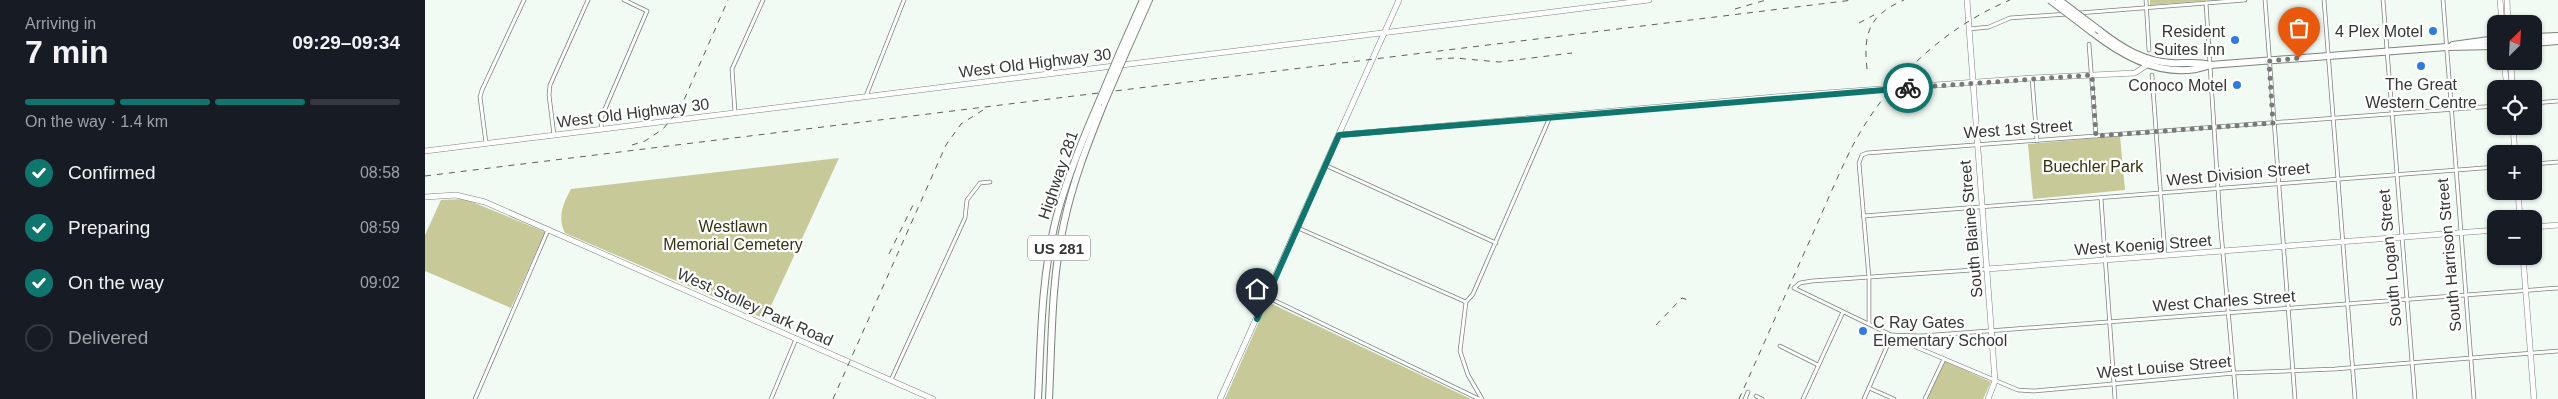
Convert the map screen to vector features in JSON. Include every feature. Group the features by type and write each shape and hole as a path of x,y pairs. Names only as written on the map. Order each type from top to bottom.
{"highway":[{"name":"Highway 281","path":"1038,399 1043,296 1051,244 1067,182 1123,52 1143,0"},
{"name":"Highway 281","path":"1123,52 1149,0"},
{"path":"2050,0 2123,55 2148,62 2210,65 2387,51 2487,46"},
{"path":"2059,0 2126,50 2148,62"},
{"path":"2543,36 2558,36"},
{"path":"2447,47 2487,40"},
{"path":"2543,43 2558,41"},
{"name":"Highway 281","path":"1049,399 1055,280 1063,225 1081,162 1101,104"}],"street":[{"path":"486,144 480,97 524,0"},
{"path":"554,136 549,95 550,85 588,0"},
{"path":"601,130 602,116 647,11 624,0"},
{"path":"735,113 732,69 763,0"},
{"path":"866,96 904,0"},
{"path":"1220,399 1399,0"},
{"name":"West Old Highway 30","path":"425,151 1649,0"},
{"name":"South Blaine Street","path":"1967,0 1995,381 1987,399"},
{"path":"2145,0 2149,50"},
{"path":"1968,29 1989,27 2010,18 2245,0"},
{"path":"2265,0 2295,399"},
{"path":"2324,0 2355,399"},
{"name":"South Logan Street","path":"2383,0 2400,237 2415,399"},
{"name":"South Harrison Street","path":"2443,0 2450,110 2474,399"},
{"path":"2500,0 2501,15"},
{"path":"2507,0 2508,15"},
{"path":"2206,3 2217,188 2236,399"},
{"path":"2089,44 2096,136"},
{"path":"1339,135 1972,82 2137,73 2148,62"},
{"path":"2153,75 2155,131 2165,256"},
{"path":"2032,78 2037,141"},
{"path":"2542,102 2558,101"},
{"name":"West 1st Street","path":"1863,216 1859,162 1862,155 1871,153 2487,107"},
{"path":"1481,399 1460,351 1465,302 1473,294 1551,117"},
{"path":"2542,163 2558,162"},
{"path":"1325,165 1496,243"},
{"name":"West Division Street","path":"1863,216 2487,168"},
{"path":"890,381 965,218 967,200 980,183 990,182"},
{"name":"West Stolley Park Road","path":"425,197 456,195 472,197 933,399"},
{"path":"2101,198 2115,399"},
{"path":"1863,216 1869,278 1869,324"},
{"path":"2542,226 2558,225"},
{"path":"1298,228 1465,302"},
{"path":"475,399 549,230"},
{"name":"West Koenig Street","path":"1794,288 1800,283 1812,281 2222,252 2487,231"},
{"path":"2524,265 2534,399"},
{"name":"West Louise Street","path":"1794,288 1916,347 2018,390 2034,392 2235,373 2412,364 2558,351"},
{"name":"West Charles Street","path":"1891,335 1921,336 1992,331 2558,288"},
{"path":"1267,297 1481,399"},
{"path":"1803,399 1843,312"},
{"path":"1864,399 1891,335"},
{"path":"1916,347 1921,336"},
{"path":"771,399 796,338"},
{"path":"1780,346 1818,365"},
{"path":"1925,399 1944,359"},
{"path":"1869,388 1895,399"},
{"path":"1745,399 1747,392"},
{"path":"1756,396 1762,399"}],"green space":[{"path":"2150,0 2214,0 2150,5"},
{"name":"Buechler Park","path":"2120,136 2125,190 2033,199 2028,144"},
{"name":"Westlawn Memorial Cemetery","path":"839,158 765,319 565,233 561,221 562,211 571,189"},
{"path":"465,199 545,232 511,308 425,271 425,235 441,200"},
{"path":"1268,302 1471,399 1225,399"},
{"path":"1945,361 1991,382 1983,399 1927,399"}],"railway":[{"path":"632,145 645,141 663,129 680,109 728,0"},
{"path":"1735,9 1766,0"},
{"path":"425,176 1853,0"},
{"path":"1867,69 1866,45 1871,27 1883,12 1904,0"},
{"path":"1739,399 1841,170 1866,123 1899,79 1940,42 1985,12 2010,0"},
{"path":"1859,23 1874,15"},
{"path":"1436,59 1455,58 1499,62 1572,53"},
{"path":"833,399 946,145 961,124 983,110"},
{"path":"889,254 914,203"},
{"path":"1656,325 1682,298 1691,301"}],"way so far":[{"path":"1908,88 2092,75 2096,136 2273,123 2269,61 2299,58"}],"place":[{"name":"4 Plex Motel","path":"2433,31"},
{"name":"Resident Suites Inn","path":"2235,40"},
{"name":"The Great Western Centre","path":"2421,66"},
{"name":"Conoco Motel","path":"2237,85"},
{"name":"C Ray Gates Elementary School","path":"1863,331"}],"route":[{"path":"1257,319 1339,135 1785,96 1908,88"}]}
